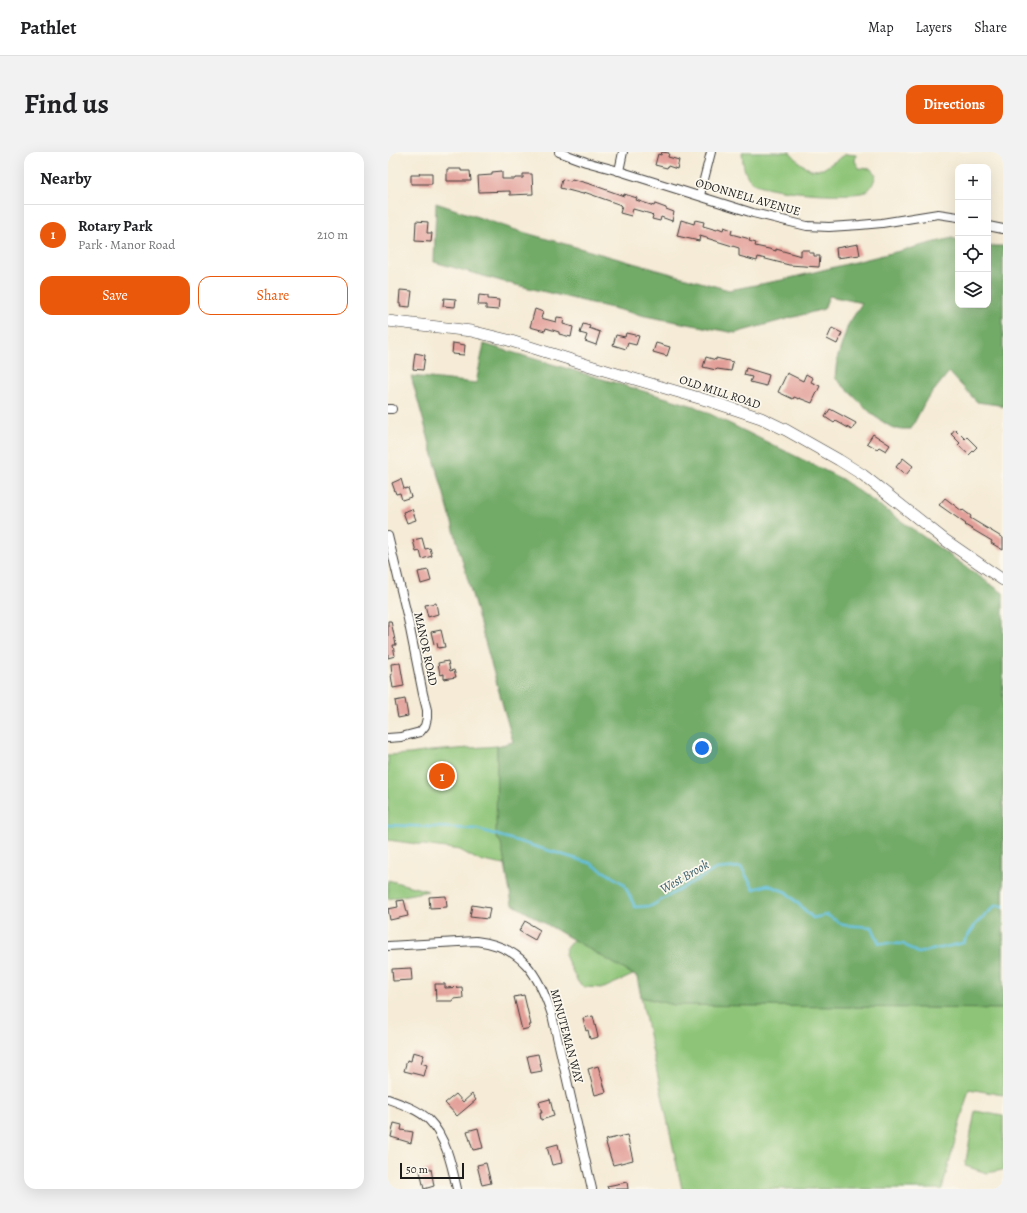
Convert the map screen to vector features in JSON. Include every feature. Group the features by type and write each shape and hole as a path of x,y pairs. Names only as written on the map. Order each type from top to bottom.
{"main road":[{"name":"OLD MILL ROAD","path":"388,321 471,331 508,340 580,363 714,402 761,418 786,430 853,468 882,489 959,551 1003,580"}],"street":[{"name":"ODONNELL AVENUE","path":"559,152 586,162 620,170 768,217 819,227 882,223 934,214 945,214 955,216"},
{"path":"620,170 623,152"},
{"path":"700,195 711,152"},
{"path":"991,227 1003,229"},
{"name":"MANOR ROAD","path":"388,536 407,616 428,718 425,726 420,732 401,737 388,738"},
{"name":"MINUTEMAN WAY","path":"388,946 476,941 485,942 509,952 525,962 542,988 552,1015 592,1189"},
{"path":"388,1099 424,1116 435,1127 447,1152 457,1189"}],"green space":[{"path":"742,152 790,152 800,163 811,170 823,169 846,154 856,155 855,161 859,168 871,169 876,175 869,189 865,192 856,194 825,194 788,191 758,185 751,181 746,174"},
{"path":"436,203 519,231 729,290 782,280 952,238 955,239 955,308 991,308 991,246 1003,246 1003,407 977,402 949,372 925,402 911,429 894,429 874,416 835,378 837,359 848,325 862,303 829,296 824,309 735,333 645,316 508,283 434,262"},
{"path":"484,344 694,406 842,479 1003,593 1003,1009 674,1005 641,997 637,977 512,904 501,843 496,837 497,746 513,742 411,376 476,383"},
{"path":"497,746 497,781 1003,773 1003,1095 969,1089 942,1189 682,1189 641,997 674,1005 655,965 604,988 584,987 578,982 565,955 566,948 576,937 520,868 478,860 460,850 388,840 388,755"},
{"path":"388,880 428,891 388,899"},
{"path":"975,1111 1003,1116 1003,1170 987,1173 965,1166"}],"building":[{"path":"662,152 669,153 668,157 679,160 677,169 668,166 667,168 655,165 658,154 661,155"},
{"path":"447,169 461,169 461,171 470,171 471,181 447,181"},
{"path":"502,171 502,179 523,178 523,174 532,174 533,194 510,195 510,191 479,192 478,176 492,175 492,172"},
{"path":"419,173 432,173 432,184 411,184 411,175 420,175"},
{"path":"562,179 571,181 572,179 590,184 624,196 624,194 637,198 636,200 654,206 655,204 666,208 674,212 672,221 661,217 660,221 652,219 653,216 651,214 633,209 631,216 620,213 621,205 584,192 583,194 560,188"},
{"path":"681,220 694,224 695,220 704,222 703,226 717,230 718,228 723,230 724,227 732,230 731,234 750,239 749,241 756,243 755,246 776,251 776,249 801,256 801,250 809,250 809,253 814,253 814,256 820,256 819,267 789,265 758,257 757,261 739,256 739,248 700,236 699,241 677,236"},
{"path":"416,221 428,222 427,233 432,233 431,242 415,241"},
{"path":"858,244 860,255 837,258 836,248"},
{"path":"400,290 412,291 410,307 400,306"},
{"path":"479,295 488,296 488,299 499,300 498,310 486,309 486,305 478,305"},
{"path":"444,298 456,299 455,307 443,306"},
{"path":"535,309 543,312 541,318 556,322 557,317 564,318 563,324 573,327 571,337 559,334 559,332 546,328 545,331 530,327"},
{"path":"583,324 600,332 596,345 585,341 587,335 580,333"},
{"path":"832,328 842,333 837,344 827,339"},
{"path":"626,333 639,336 636,345 628,343 626,349 613,345 616,335 625,337"},
{"path":"453,343 465,345 464,355 452,354"},
{"path":"656,343 670,347 667,356 653,352"},
{"path":"415,353 425,355 423,370 413,369"},
{"path":"706,357 733,362 731,371 703,367"},
{"path":"746,368 769,375 766,386 750,382 752,377 744,375"},
{"path":"787,373 803,381 806,374 813,378 811,382 820,386 812,403 799,398 794,397 793,399 778,392"},
{"path":"830,409 856,423 852,430 836,421 834,423 825,417"},
{"path":"955,429 965,439 967,437 977,447 969,455 958,445 960,443 951,434"},
{"path":"873,434 890,445 886,451 879,447 877,449 867,443"},
{"path":"903,458 913,466 906,475 896,467"},
{"path":"401,479 404,489 408,488 411,497 402,500 400,493 396,494 392,483"},
{"path":"945,498 971,516 970,518 1003,538 1003,550 991,543 992,541 965,525 966,524 939,505"},
{"path":"412,509 416,520 407,523 403,512"},
{"path":"422,538 425,549 430,548 432,556 422,559 420,551 416,552 413,540"},
{"path":"428,570 431,581 421,584 418,572"},
{"path":"436,603 438,614 428,617 425,605"},
{"path":"388,621 391,621 396,645 393,645 395,656 388,658"},
{"path":"441,630 445,647 438,648 437,643 434,644 431,632"},
{"path":"448,661 450,671 454,670 456,677 444,679 444,674 440,675 438,663"},
{"path":"400,663 404,686 393,688 391,664"},
{"path":"405,699 408,716 398,718 395,701"},
{"path":"446,896 447,907 430,908 429,897"},
{"path":"404,900 408,916 390,920 388,909 398,907 397,901"},
{"path":"472,905 490,908 488,919 470,917"},
{"path":"525,921 540,930 535,940 519,931"},
{"path":"411,968 412,980 393,981 392,969"},
{"path":"435,984 445,984 445,988 462,987 463,998 453,999 453,1001 436,1001"},
{"path":"524,995 531,1025 529,1025 530,1028 522,1030 514,997"},
{"path":"593,1016 598,1037 590,1039 588,1030 586,1031 583,1018"},
{"path":"413,1052 424,1055 421,1063 427,1065 424,1076 404,1071 407,1060 411,1061"},
{"path":"538,1054 542,1071 531,1073 527,1056"},
{"path":"598,1066 606,1092 595,1095 588,1069"},
{"path":"456,1094 463,1102 472,1094 476,1100 457,1116 445,1103"},
{"path":"550,1099 554,1116 541,1120 540,1113 542,1113 539,1102"},
{"path":"394,1123 402,1125 401,1130 413,1132 411,1143 391,1137"},
{"path":"478,1128 483,1148 473,1150 467,1131"},
{"path":"627,1135 633,1160 613,1165 605,1140"},
{"path":"558,1144 562,1163 552,1165 547,1147"},
{"path":"486,1163 491,1183 482,1185 477,1165"},
{"path":"431,1169 434,1186 424,1189 420,1171"},
{"path":"627,1182 628,1189 608,1189 607,1186"}],"waterway":[{"name":"West Brook","path":"388,825 477,829 590,863 624,884 635,907 651,906 716,869 741,867 754,889 768,885 786,892 813,918 827,915 843,925 872,927 879,943 903,944 918,953 963,943 976,924 996,905 1003,906"}],"place":[{"name":"Rotary Park","path":"442,776"}]}
